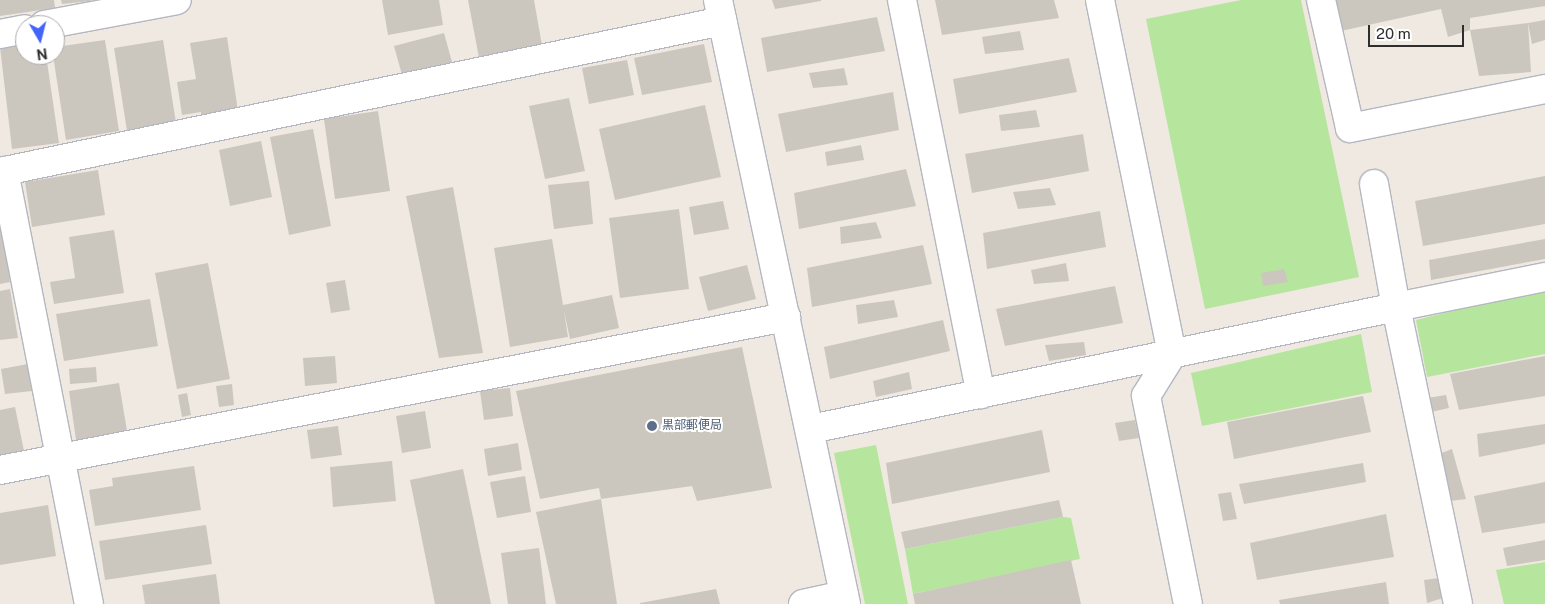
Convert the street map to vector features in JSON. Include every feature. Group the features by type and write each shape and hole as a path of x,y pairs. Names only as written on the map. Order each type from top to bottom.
{"street":[{"path":"65,21 177,0"},
{"path":"902,0 981,394"},
{"path":"1100,0 1172,354 1146,396 1188,604"},
{"path":"1322,0 1350,128 1545,89"},
{"path":"89,604 2,171 720,11 811,429 845,600 803,604"},
{"path":"0,34 15,30"},
{"path":"1374,184 1396,307 1458,604"},
{"path":"811,429 1545,277"},
{"path":"0,470 786,317"}],"green space":[{"path":"1241,0 1301,0 1359,277 1205,309 1146,19"},
{"path":"1545,288 1545,354 1427,377 1416,320"},
{"path":"1361,334 1372,392 1202,426 1191,373"},
{"path":"876,445 908,604 865,604 834,453"},
{"path":"1063,517 1071,518 1080,559 913,594 905,549"},
{"path":"1545,562 1545,604 1504,604 1496,570"}],"building":[{"path":"0,0 54,0 55,8 0,16"},
{"path":"61,0 91,0 91,1 62,4"},
{"path":"382,0 439,0 443,25 388,35"},
{"path":"468,0 534,0 543,51 480,63"},
{"path":"772,0 821,0 821,1 775,9"},
{"path":"935,0 1054,0 1059,18 942,35"},
{"path":"1335,0 1545,0 1545,6 1470,18 1470,30 1448,37 1441,9 1341,31"},
{"path":"877,17 885,51 767,72 761,38"},
{"path":"1545,20 1545,40 1532,44 1528,23"},
{"path":"1528,23 1531,72 1479,76 1470,30"},
{"path":"1020,31 1024,50 985,54 982,37"},
{"path":"444,33 452,62 402,75 394,46"},
{"path":"227,37 238,111 201,117 201,112 182,115 177,82 196,79 190,43"},
{"path":"105,40 119,131 66,140 55,65 65,65 65,46"},
{"path":"163,40 176,123 127,131 114,48"},
{"path":"704,44 712,82 642,95 634,58"},
{"path":"15,45 15,65 47,65 59,143 12,149 0,47"},
{"path":"1069,58 1077,92 959,114 953,79"},
{"path":"627,60 634,95 589,104 582,68"},
{"path":"844,68 848,85 813,88 809,73"},
{"path":"893,92 899,130 786,152 778,114"},
{"path":"569,98 585,171 545,179 529,106"},
{"path":"705,105 721,177 615,200 599,129"},
{"path":"1036,110 1040,127 1001,131 999,115"},
{"path":"378,111 390,191 335,199 324,119"},
{"path":"313,129 331,226 289,235 270,137"},
{"path":"1083,134 1089,171 972,193 965,154"},
{"path":"261,141 272,197 230,206 219,150"},
{"path":"861,145 864,160 827,166 825,152"},
{"path":"906,169 916,206 799,229 794,193"},
{"path":"98,170 105,215 32,227 25,182"},
{"path":"1545,176 1545,224 1423,246 1415,201"},
{"path":"589,181 593,224 554,229 548,185"},
{"path":"453,187 483,353 439,358 406,196"},
{"path":"1050,188 1056,205 1018,209 1013,192"},
{"path":"723,201 729,229 694,235 689,207"},
{"path":"679,209 689,289 620,298 609,218"},
{"path":"1100,211 1106,247 987,269 983,233"},
{"path":"0,219 10,282 0,284"},
{"path":"876,222 882,238 841,244 840,227"},
{"path":"114,230 124,293 54,304 50,282 75,278 69,237"},
{"path":"552,239 563,305 612,295 619,328 570,339 564,311 568,337 510,347 494,248"},
{"path":"1545,239 1545,259 1431,280 1429,260"},
{"path":"923,245 932,284 812,307 807,268"},
{"path":"208,263 230,379 177,389 155,273"},
{"path":"1066,263 1069,281 1034,284 1031,270"},
{"path":"747,265 756,299 708,311 699,277"},
{"path":"1284,269 1288,282 1263,286 1261,273"},
{"path":"345,280 350,310 331,313 326,283"},
{"path":"1115,286 1123,323 1005,346 996,309"},
{"path":"10,289 18,338 0,340 0,291"},
{"path":"150,299 158,346 64,361 56,314"},
{"path":"894,300 898,317 858,324 856,305"},
{"path":"943,320 950,351 830,379 824,347"},
{"path":"1084,342 1086,355 1049,361 1045,345"},
{"path":"742,347 772,488 697,501 692,486 601,499 599,488 540,499 516,391"},
{"path":"335,356 337,383 305,386 303,358"},
{"path":"1545,356 1545,396 1459,410 1450,374"},
{"path":"28,364 32,391 5,394 1,369"},
{"path":"96,367 97,382 70,384 69,369"},
{"path":"909,372 912,389 876,397 873,381"},
{"path":"119,383 127,431 76,440 69,391"},
{"path":"232,384 234,405 219,407 216,386"},
{"path":"510,388 513,416 484,420 480,391"},
{"path":"187,393 191,415 182,417 178,395"},
{"path":"1446,395 1449,408 1431,412 1427,398"},
{"path":"1363,396 1371,432 1234,459 1227,422"},
{"path":"15,407 24,451 0,456 0,410"},
{"path":"425,411 431,448 402,453 396,416"},
{"path":"1135,420 1139,438 1119,441 1115,423"},
{"path":"1545,424 1545,444 1479,457 1477,434"},
{"path":"338,426 342,455 311,459 307,430"},
{"path":"1042,430 1050,472 892,504 886,463"},
{"path":"518,443 522,470 488,476 484,449"},
{"path":"1452,449 1466,499 1450,501 1439,454"},
{"path":"392,461 396,501 333,507 330,467"},
{"path":"1363,463 1366,482 1244,504 1239,484"},
{"path":"194,466 201,510 95,526 89,490 113,486 112,478"},
{"path":"463,469 491,604 435,604 410,480"},
{"path":"525,476 531,512 497,518 490,482"},
{"path":"1545,482 1545,523 1482,533 1474,496"},
{"path":"1231,492 1237,519 1223,521 1218,494"},
{"path":"601,499 617,604 556,604 536,512"},
{"path":"1059,500 1063,517 905,549 901,532"},
{"path":"48,505 56,556 0,565 0,513"},
{"path":"1386,514 1394,557 1257,580 1250,543"},
{"path":"206,525 212,564 105,580 99,541"},
{"path":"1545,540 1545,560 1507,566 1503,548"},
{"path":"539,548 546,604 508,604 501,553"},
{"path":"1071,560 1081,604 915,604 913,594"},
{"path":"216,574 220,604 145,604 142,585"},
{"path":"1439,578 1446,597 1427,603 1424,580"},
{"path":"1386,582 1389,604 1280,604 1279,600"},
{"path":"716,589 720,604 640,604 640,603"}],"place":[{"name":"黒部郵便局","path":"652,426"}]}
